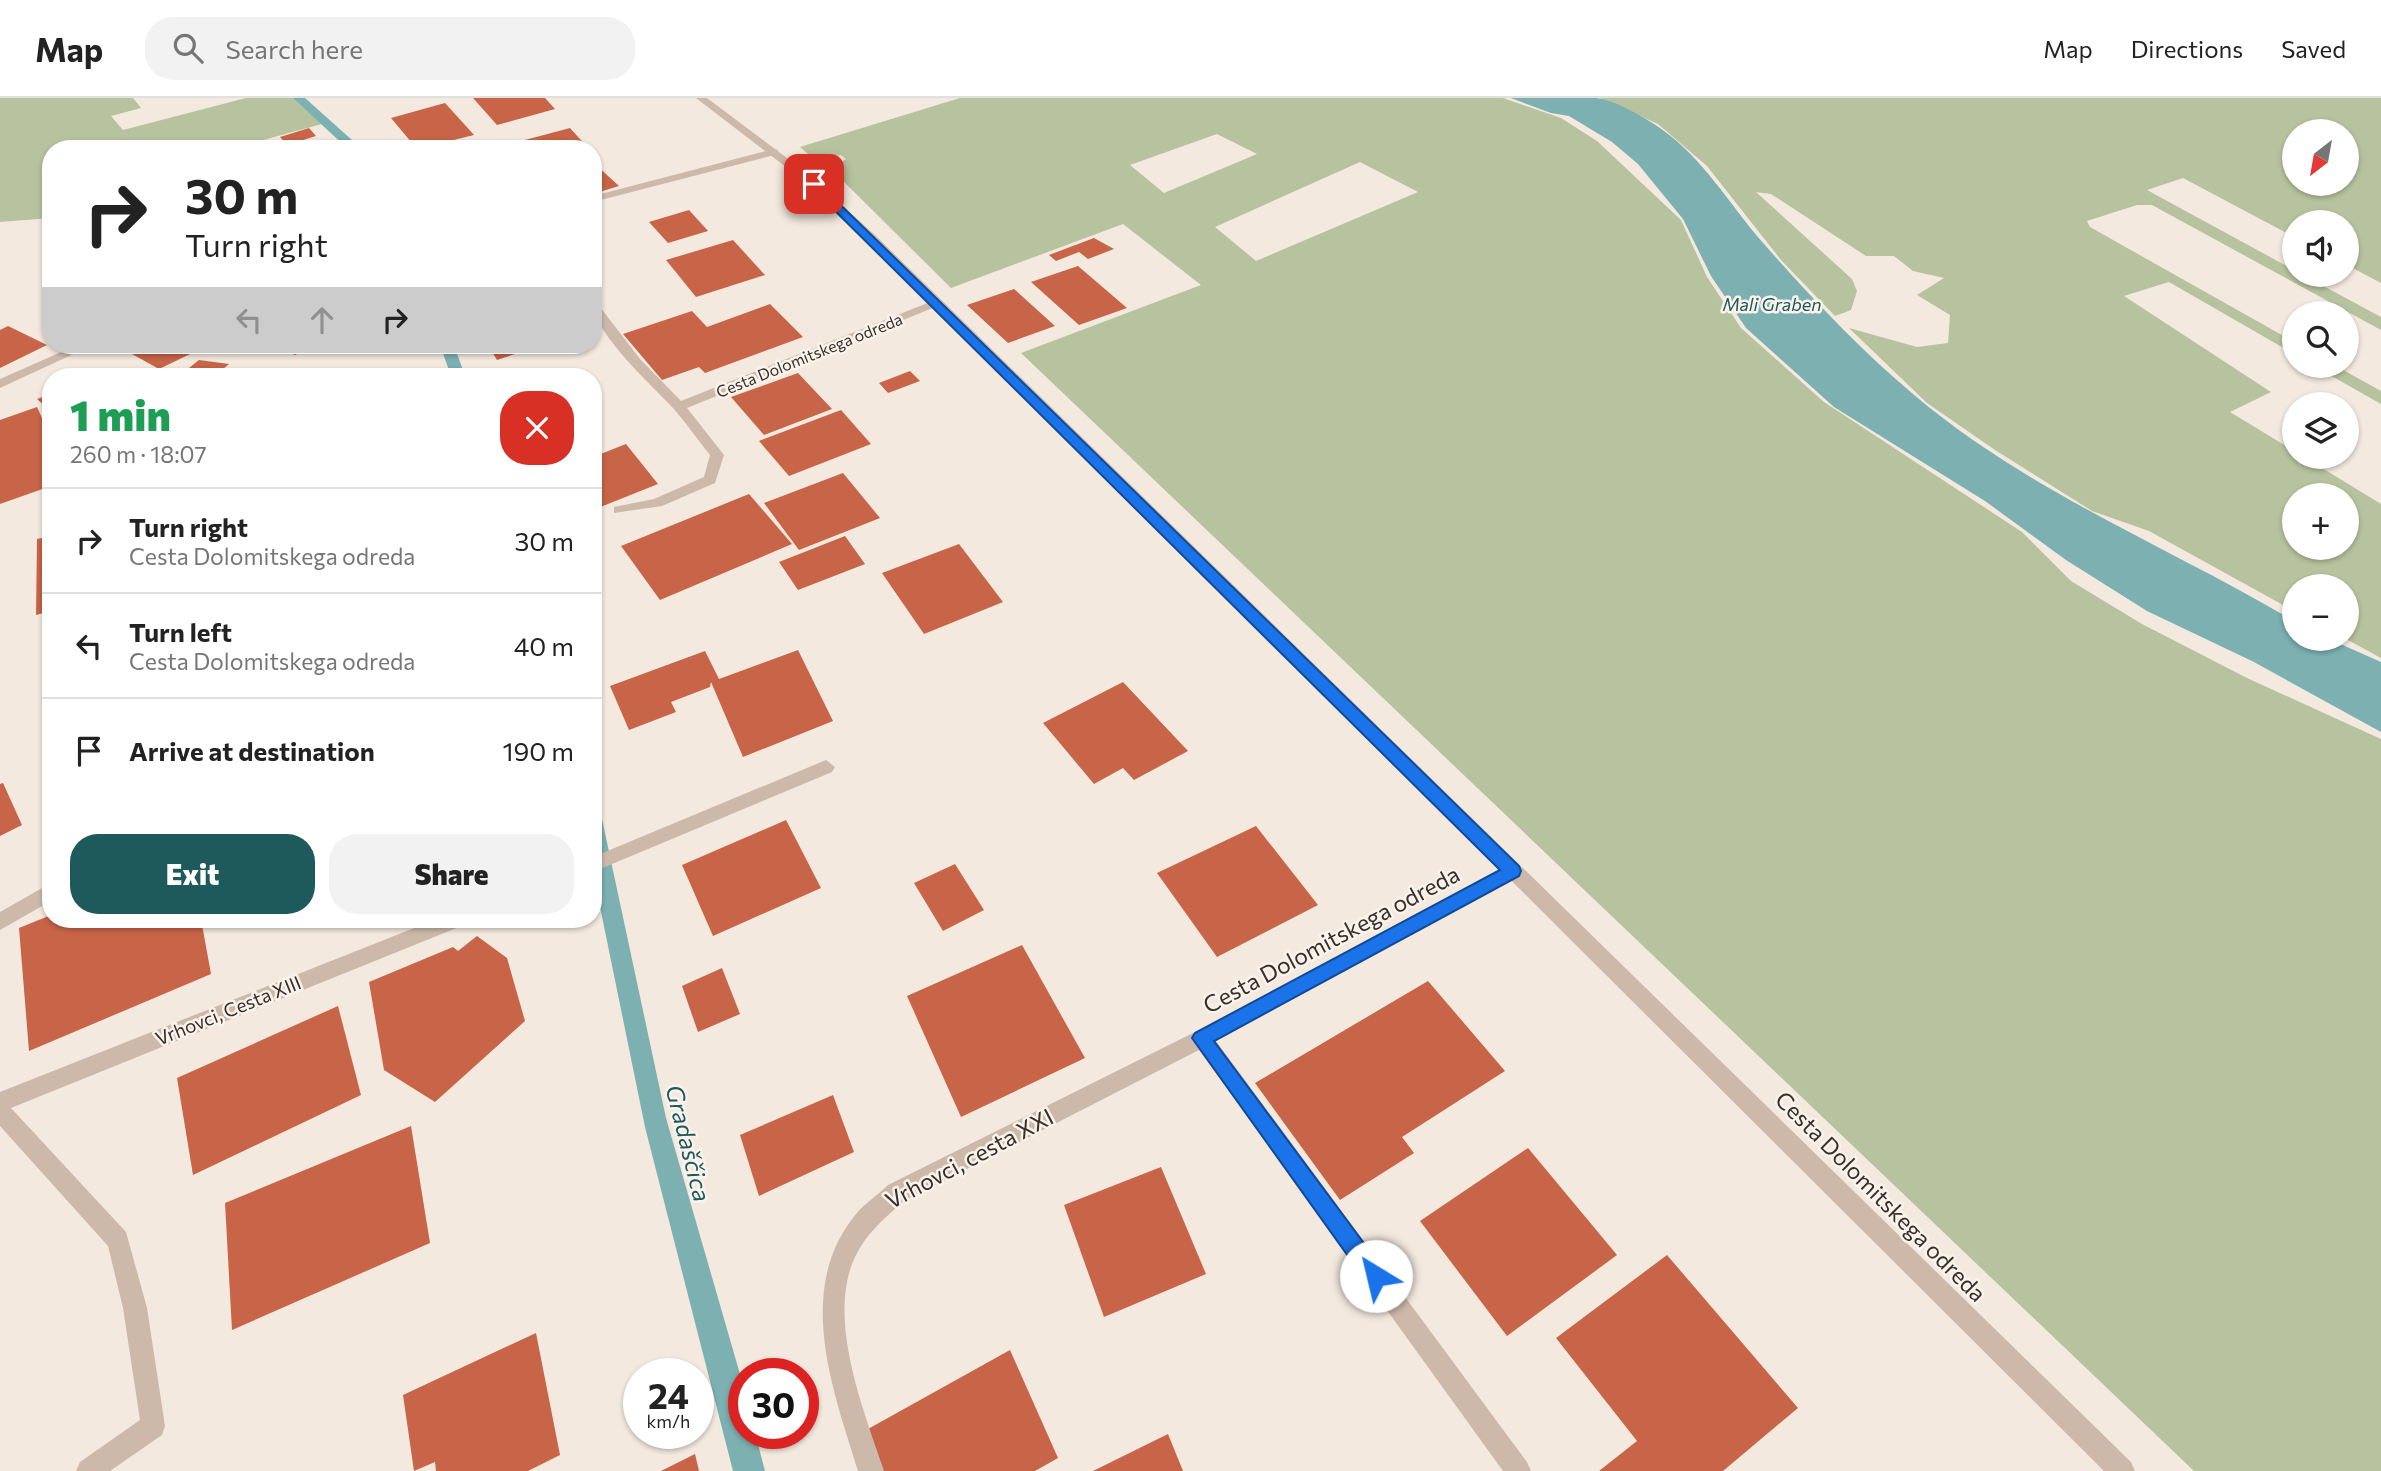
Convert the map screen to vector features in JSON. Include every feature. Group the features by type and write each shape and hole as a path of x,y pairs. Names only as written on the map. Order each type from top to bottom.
{"street":[{"name":"Cesta Dolomitskega odreda","path":"701,98 828,196 939,303 2122,1471"},
{"path":"602,197 774,152"},
{"name":"Cesta Dolomitskega odreda","path":"679,407 939,303"},
{"path":"602,318 635,362 679,407 717,455 710,480 657,503 620,510"},
{"path":"0,384 67,354"},
{"path":"602,862 826,767"},
{"name":"Cesta Dolomitskega odreda","path":"1513,871 1202,1038 1518,1471"},
{"path":"0,922 42,896"},
{"name":"Vrhovci, Cesta XIII","path":"0,1102 435,928"},
{"name":"Vrhovci, cesta XXI","path":"871,1471 837,1362 832,1316 841,1260 860,1225 873,1209 896,1193 1202,1038"},
{"path":"0,1111 118,1240 131,1294 153,1426 89,1471"}],"green space":[{"path":"0,98 133,98 141,108 111,116 123,130 246,98 293,98 322,124 263,140 42,140 42,219 0,222"},
{"path":"960,98 1503,98 1561,118 1597,141 1681,220 1707,277 1741,328 1824,402 2022,532 2071,581 2142,624 2247,678 2381,739 2381,1471 2194,1471 1021,353 1201,285 1123,224 951,288 831,169 846,159 841,155 814,159 800,147","holes":["1217,134 1257,154 1164,193 1130,165","1360,162 1418,192 1256,261 1215,227"]},
{"path":"1600,98 2381,98 2381,283 2359,271 2359,210 2282,210 2282,231 2183,178 2147,190 2282,263 2282,276 2152,205 2137,205 2087,221 2090,227 2282,335 2282,347 2169,282 2124,296 2271,392 2230,412 2282,444 2282,469 2324,469 2347,483 2282,483 2282,560 2359,560 2359,491 2381,504 2381,658 2359,646 2359,574 2282,574 2282,604 2149,531 2092,511 1927,403 1849,328 1917,347 1948,343 1950,315 1917,295 1944,278 1913,271 1894,256 1866,256 1771,194 1756,192 1852,279 1857,291 1851,310 1835,316 1781,260 1707,166 1658,124"},
{"path":"2302,287 2325,287 2351,301 2328,301"},
{"path":"2359,305 2381,317 2381,330 2359,318"},
{"path":"2335,378 2358,378 2381,391 2381,404"}],"water":[{"path":"293,98 305,98 352,140 338,140"},
{"name":"Mali Graben","path":"1511,98 1603,99 1618,104 1654,124 1697,161 1757,236 1832,318 1892,376 1957,429 2050,489 2282,614 2282,651 2356,651 2381,662 2381,732 2254,662 2147,611 2066,560 1985,501 1834,407 1746,328 1711,276 1683,219 1638,164 1612,142 1569,116 1551,113"},
{"path":"443,354 457,354 462,368 448,368"},
{"name":"Gradaščica","path":"602,819 666,1118 735,1358 728,1358 728,1449 759,1449 765,1471 733,1471 714,1397 714,1358 704,1358 645,1127 602,918"}],"building":[{"path":"473,98 545,98 555,109 497,125"},
{"path":"445,103 474,135 454,140 409,140 391,118"},
{"path":"309,128 316,136 303,140 283,140 280,137"},
{"path":"570,128 581,140 525,140"},
{"path":"602,170 619,186 602,191"},
{"path":"689,210 708,231 668,243 649,222"},
{"path":"1094,238 1114,249 1088,259 1079,252 1056,261 1049,255"},
{"path":"733,240 765,275 696,297 666,260"},
{"path":"1078,266 1127,308 1079,325 1031,282"},
{"path":"1014,289 1055,326 1008,343 967,305"},
{"path":"770,304 803,337 705,373 699,367 662,380 623,334 692,311 707,327"},
{"path":"8,326 42,343 42,347 0,368 0,330"},
{"path":"132,354 190,354 161,368"},
{"path":"493,354 515,354 497,360"},
{"path":"199,360 229,364 224,368 189,368"},
{"path":"910,371 920,381 888,393 879,383"},
{"path":"798,373 832,409 764,435 731,397"},
{"path":"37,407 42,418 42,489 0,504 0,420"},
{"path":"841,410 871,444 789,476 759,441"},
{"path":"626,444 658,484 602,506 602,453"},
{"path":"843,473 880,518 799,550 764,503"},
{"path":"749,494 792,544 660,600 621,546"},
{"path":"845,536 865,564 798,590 779,562"},
{"path":"42,538 42,613 36,615 37,539"},
{"path":"959,544 1003,602 924,634 882,573"},
{"path":"798,650 833,721 743,757 711,682 710,687 671,702 676,712 629,730 610,686 705,651 719,679"},
{"path":"1123,682 1188,751 1134,780 1123,768 1094,784 1043,723"},
{"path":"3,783 22,825 0,836 0,784"},
{"path":"786,820 821,888 713,936 682,865"},
{"path":"1256,826 1318,905 1217,957 1157,873"},
{"path":"955,864 984,910 943,931 914,883"},
{"path":"42,919 42,928 203,928 211,974 29,1051 19,928"},
{"path":"477,936 507,958 525,1021 435,1102 384,1070 369,982 453,947 458,951"},
{"path":"1022,945 1085,1058 961,1117 907,996"},
{"path":"722,968 740,1014 698,1032 682,986"},
{"path":"1428,981 1505,1071 1402,1137 1414,1153 1340,1200 1255,1083"},
{"path":"338,1006 361,1095 193,1175 177,1078"},
{"path":"833,1095 854,1152 759,1196 740,1135"},
{"path":"411,1126 430,1243 232,1330 225,1203"},
{"path":"1528,1148 1617,1255 1507,1336 1420,1221"},
{"path":"1161,1167 1206,1274 1104,1317 1064,1205"},
{"path":"1667,1255 1798,1408 1723,1471 1599,1471 1637,1441 1556,1338"},
{"path":"536,1333 560,1455 528,1471 436,1471 435,1462 414,1471 403,1395"},
{"path":"1010,1350 1058,1458 1035,1471 881,1471 868,1429"},
{"path":"1168,1434 1183,1471 1093,1471"},
{"path":"695,1454 699,1471 661,1471"}],"route":[{"path":"814,184 957,321 1513,871 1202,1038 1376,1276"}]}
